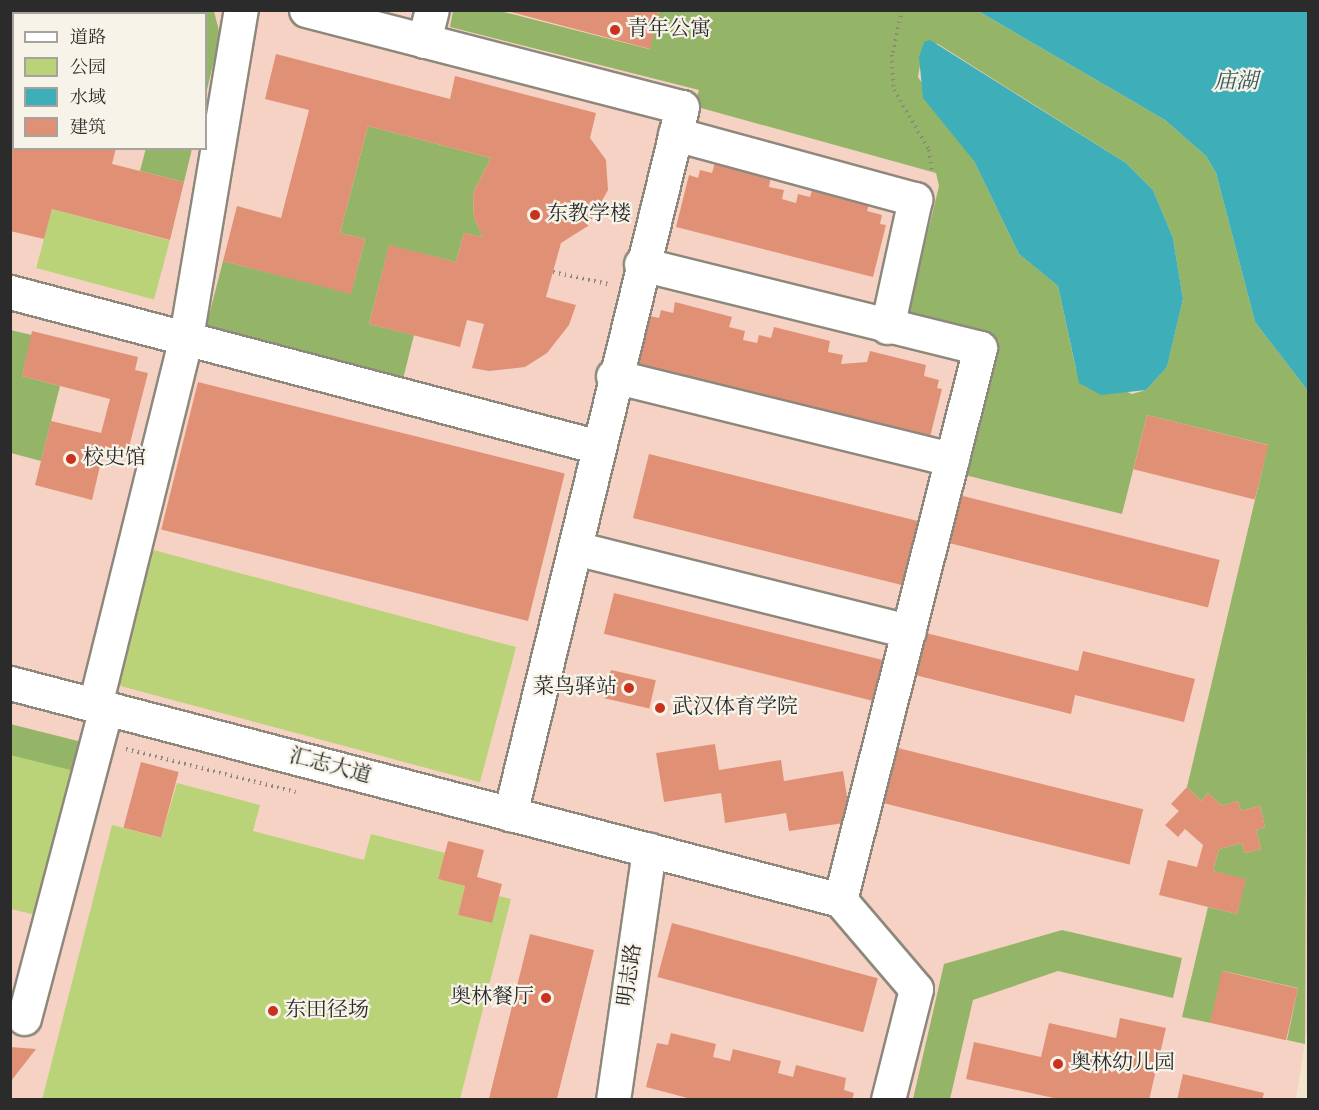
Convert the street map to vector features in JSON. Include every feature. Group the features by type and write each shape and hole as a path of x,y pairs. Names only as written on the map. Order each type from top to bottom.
{"street":[{"path":"24,1018 186,337 241,10"},
{"path":"306,10 428,26 682,107 595,446 575,548 510,814"},
{"path":"675,134 909,195 917,205 887,327"},
{"path":"638,277 980,348 840,900 916,989 888,1100"},
{"path":"10,292 595,446"},
{"path":"613,376 952,459"},
{"path":"575,548 909,631"},
{"name":"汇志大道","path":"10,683 840,900"},
{"name":"明志路","path":"613,1100 649,850"}],"path":[{"path":"902,10 892,55 894,90 933,166 931,189 917,205"},
{"path":"553,272 638,277"}],"shaded area":[{"name":"武汉体育学院","path":"10,11 978,11 1212,164 1255,322 1308,391 1308,1025 1296,1099 11,1099"}],"green space":[{"path":"10,11 214,11 220,35 207,90 207,12 12,12 12,46"},
{"path":"453,11 500,11 649,49 659,11 978,11 1165,120 1206,156 1216,173 1255,322 1308,391 1305,1044 1287,1040 1298,988 1223,971 1211,1023 1182,1017 1208,907 1237,914 1245,880 1213,871 1219,849 1242,843 1245,853 1261,849 1256,830 1265,827 1260,806 1241,811 1238,801 1222,806 1208,793 1201,801 1187,787 1268,445 1147,415 1122,514 965,475 999,341 907,317 939,186 936,173 694,106 699,90 450,27","holes":["924,42 938,44 1126,163 1153,190 1173,238 1183,299 1167,367 1146,390 1132,394 1076,370 1058,286 1019,254 974,161 918,77"]},
{"path":"368,126 491,158 473,193 474,218 483,237 464,233 456,262 389,246 369,324 414,335 402,383 205,331 223,261 351,293 365,239 340,233"},
{"path":"145,150 192,150 184,182 140,171"},
{"path":"52,209 170,241 154,299 36,268"},
{"path":"10,330 32,335 22,376 60,386 41,461 11,453"},
{"path":"150,549 516,647 480,782 114,684"},
{"path":"10,724 80,741 73,771 10,755"},
{"path":"10,754 73,770 36,915 11,909"},
{"name":"东田径场","path":"177,783 260,805 253,831 364,860 371,834 445,853 438,879 465,886 458,915 491,923 499,896 511,899 460,1099 42,1100 112,825 161,838"},
{"path":"1062,930 1182,958 1173,998 1058,971 973,1000 950,1099 913,1099 944,964"}],"water":[{"name":"庙湖","path":"978,11 1308,11 1308,391 1255,322 1216,173 1206,156 1165,120"},
{"path":"930,40 1126,163 1153,190 1173,238 1183,299 1167,367 1146,390 1101,395 1079,383 1058,286 1019,254 974,161 923,98 919,57 924,42"}],"building":[{"name":"青年公寓","path":"503,10 659,10 650,49"},
{"name":"东教学楼","path":"276,54 450,99 455,76 596,113 590,138 606,160 608,190 588,226 561,243 546,297 576,305 569,325 547,353 525,367 489,371 472,368 484,324 467,320 460,347 369,324 389,245 456,262 464,233 483,237 474,218 473,193 491,158 368,126 340,233 365,239 351,294 223,261 237,206 281,218 309,110 265,99"},
{"path":"10,63 12,150 116,150 112,164 184,182 170,240 52,209 44,239 10,231"},
{"path":"715,162 771,176 769,187 784,190 782,199 796,203 798,194 810,197 813,187 870,201 867,211 882,215 880,224 886,225 873,277 676,227 689,175 698,178 700,170 712,173"},
{"path":"675,302 732,317 729,327 745,331 743,340 757,343 759,335 771,338 774,327 830,341 828,352 843,355 841,364 867,362 870,351 926,365 924,376 939,380 937,388 942,389 929,441 637,368 650,316 659,318 661,310 673,313"},
{"path":"32,331 138,357 135,370 148,373 127,455 104,449 92,500 35,485 51,421 101,433 110,399 22,376"},
{"path":"198,382 565,473 528,621 161,529"},
{"path":"1147,415 1268,445 1255,500 1133,469"},
{"path":"649,454 921,522 905,586 633,518"},
{"path":"951,493 1220,560 1208,608 939,541"},
{"path":"614,593 890,662 879,702 604,634"},
{"path":"918,631 1078,671 1083,651 1195,679 1184,722 1075,695 1071,714 907,673"},
{"path":"611,670 656,680 649,709 604,698"},
{"path":"715,744 719,770 781,760 784,781 843,771 851,822 789,831 786,813 725,823 721,793 664,802 656,753"},
{"path":"890,746 1143,809 1129,864 876,801"},
{"path":"141,762 179,772 161,838 123,828"},
{"path":"1187,787 1201,801 1208,793 1222,806 1238,801 1241,811 1260,806 1265,827 1256,830 1261,849 1245,853 1242,843 1219,849 1213,871 1246,879 1237,914 1159,895 1168,860 1197,867 1203,845 1185,829 1178,837 1165,825 1179,811 1171,804"},
{"path":"448,841 484,850 477,877 502,884 492,923 458,915 465,886 438,879"},
{"path":"672,923 878,978 863,1032 658,977"},
{"path":"530,934 594,950 557,1100 489,1100"},
{"path":"1222,971 1298,989 1286,1040 1210,1023"},
{"path":"1120,1018 1166,1028 1149,1100 1063,1100 966,1079 974,1042 1041,1057 1049,1023 1116,1038"},
{"path":"671,1033 716,1044 713,1057 730,1061 733,1049 781,1061 778,1073 793,1077 796,1065 846,1078 844,1090 854,1093 852,1100 695,1100 646,1087 657,1043 668,1045"},
{"path":"10,1047 36,1049 11,1081 10,1081"},
{"path":"1183,1074 1264,1093 1262,1100 1177,1100"}],"place":[{"name":"青年公寓","path":"615,30"},
{"name":"东教学楼","path":"535,215"},
{"name":"校史馆","path":"71,459"},
{"name":"菜鸟驿站","path":"629,688"},
{"name":"武汉体育学院","path":"660,708"},
{"name":"奥林餐厅","path":"546,998"},
{"name":"东田径场","path":"273,1011"},
{"name":"奥林幼儿园","path":"1058,1064"}]}
